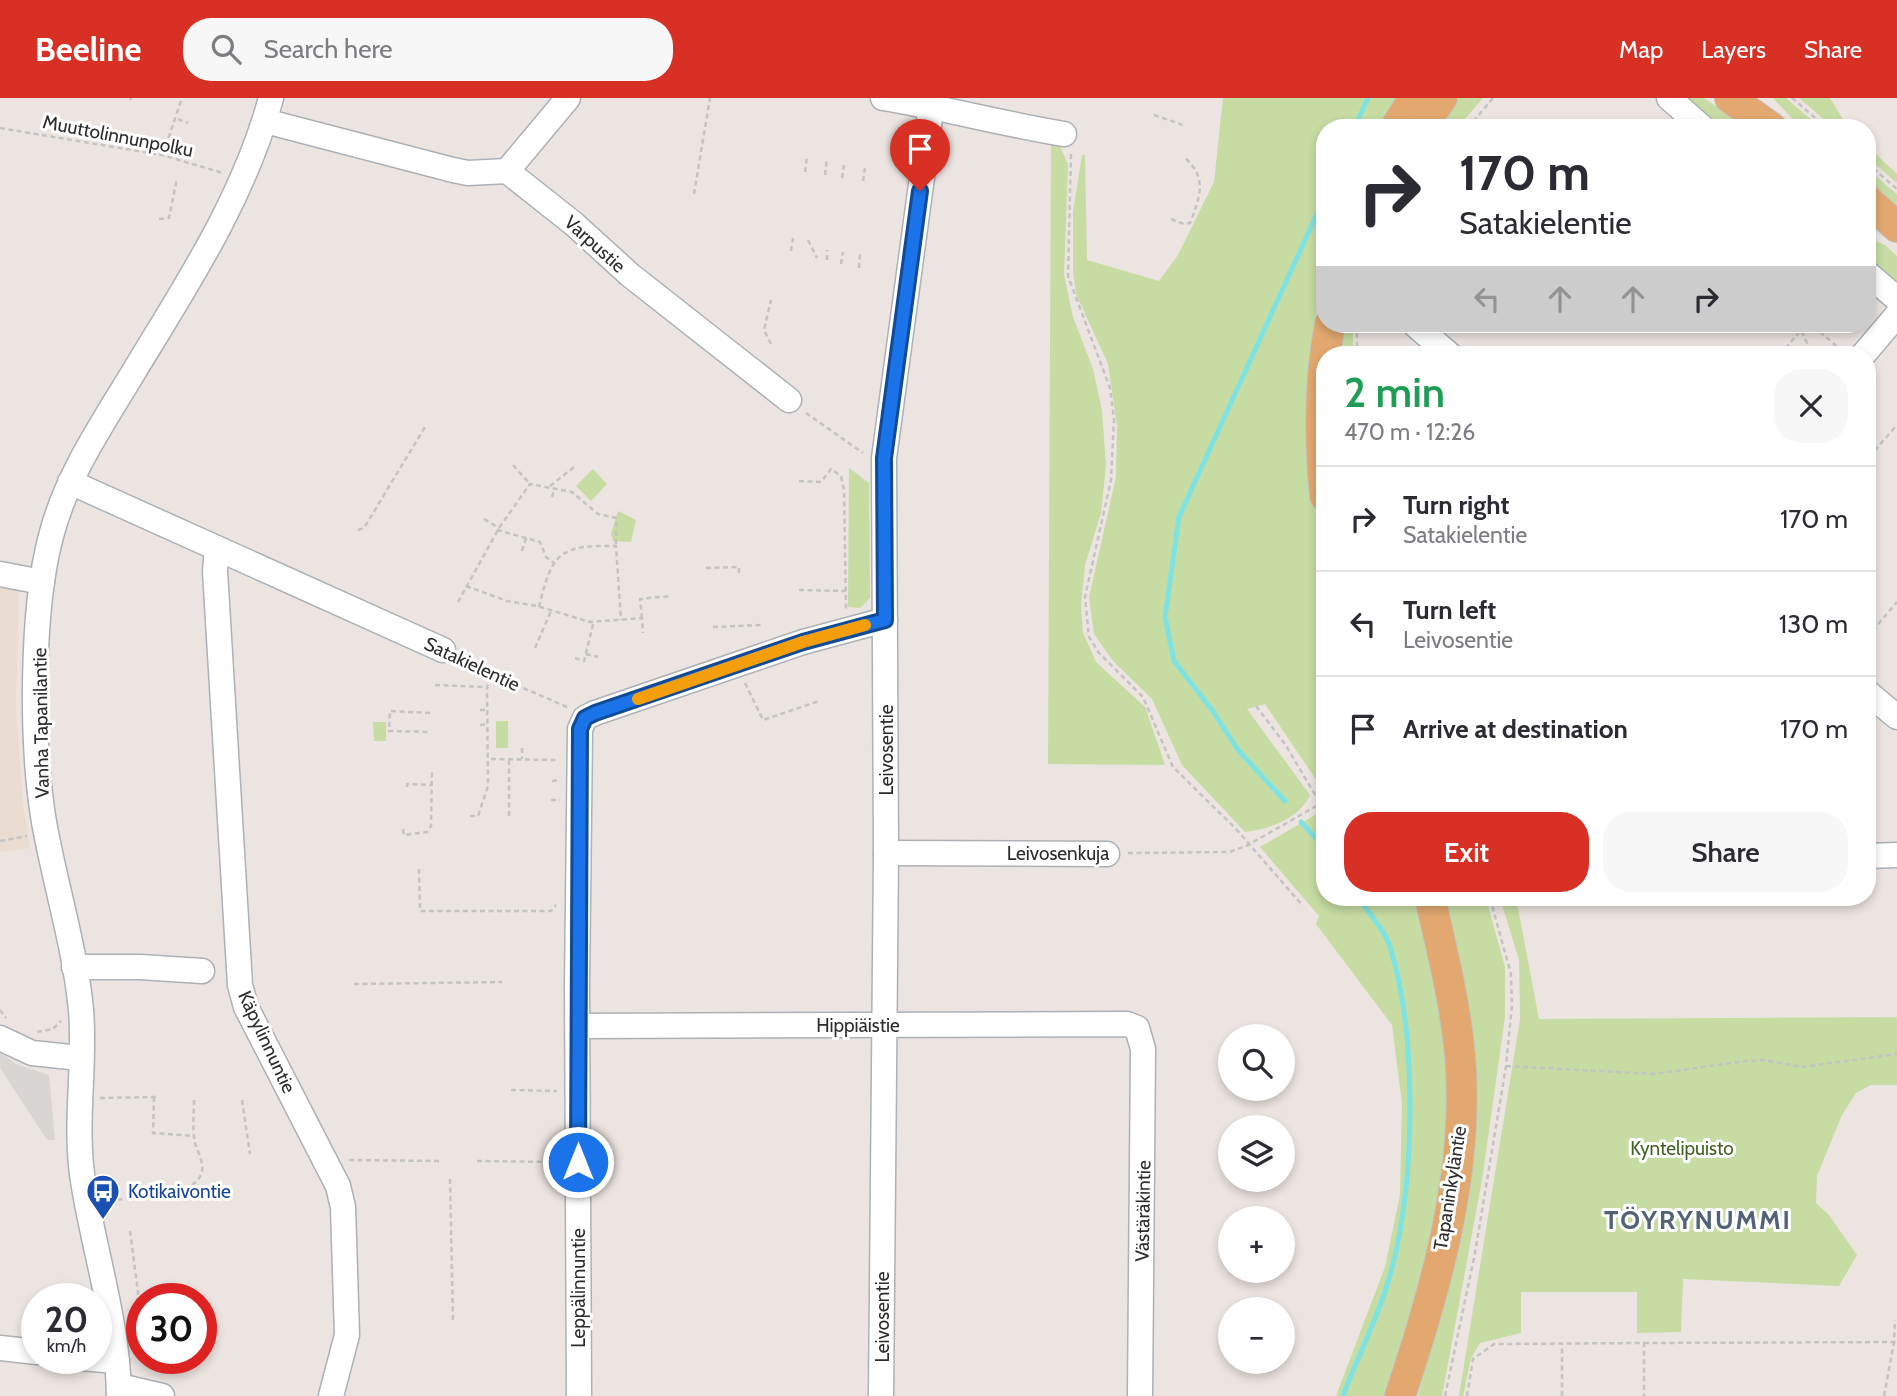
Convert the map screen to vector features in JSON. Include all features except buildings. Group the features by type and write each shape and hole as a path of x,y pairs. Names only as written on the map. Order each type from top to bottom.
{"main road":[{"path":"1401,119 1414,98"},
{"path":"1427,119 1442,98"},
{"path":"1730,98 1759,119"},
{"path":"1759,98 1781,119"},
{"path":"1876,208 1897,227"},
{"name":"Tapaninkyläntie","path":"1400,1396 1415,1352 1451,1200 1461,1126 1460,1056 1452,1001 1432,906"},
{"name":"Tapaninkyläntie","path":"1410,1396 1415,1352"}],"street":[{"path":"268,109 468,173 507,171 568,98"},
{"path":"883,98 949,109 1031,131 1063,134"},
{"path":"1669,98 1693,119"},
{"name":"Leivosentie","path":"881,1396 886,1025 884,458 930,118 926,107"},
{"name":"Vanha Tapanilantie","path":"119,1391 106,1282 79,1159 81,1011 43,818 38,769 37,681 42,582 50,538 70,482 226,217 239,191 268,109"},
{"name":"Varpustie","path":"507,171 574,224 630,275 789,400"},
{"path":"1876,281 1897,299"},
{"path":"1871,346 1897,315"},
{"path":"1424,333 1440,346"},
{"name":"Satakielentie","path":"70,482 443,650"},
{"name":"Käpylinnuntie","path":"217,550 215,571 240,985 246,1007 338,1186 343,1207 347,1335 331,1396"},
{"path":"0,574 42,582"},
{"path":"585,718 738,663 885,620"},
{"path":"1876,700 1897,717"},
{"name":"Leppälinnuntie","path":"579,1396 580,729 585,718"},
{"name":"Leivosenkuja","path":"886,853 1107,854"},
{"path":"1876,856 1897,855"},
{"path":"74,967 202,971"},
{"name":"Hippiäistie","path":"578,1026 1127,1024 1138,1028"},
{"name":"Västäräkintie","path":"1138,1028 1143,1049 1140,1396"},
{"path":"0,1038 15,1048 33,1053 80,1058"},
{"path":"0,1348 21,1350"},
{"path":"112,1361 117,1361"},
{"path":"119,1391 162,1396"}],"path":[{"path":"162,155 177,119 182,98"},
{"path":"694,194 710,98"},
{"path":"1476,119 1493,98"},
{"path":"1792,98 1816,119"},
{"path":"1154,115 1183,125"},
{"path":"177,119 188,123"},
{"name":"Muuttolinnunpolku","path":"0,128 162,155 230,175"},
{"path":"1063,134 1072,156 1068,276 1110,388 1114,419 1111,480 1085,597 1089,637 1099,653 1143,697 1173,767 1236,829 1303,906"},
{"path":"805,172 807,156"},
{"path":"1171,219 1184,224 1190,223 1201,193 1201,180 1184,158"},
{"path":"825,175 827,159"},
{"path":"842,178 844,165"},
{"path":"863,181 864,168"},
{"path":"1876,171 1897,189"},
{"path":"159,219 169,218 177,178"},
{"path":"791,251 793,238"},
{"path":"808,240 817,258"},
{"path":"827,250 827,260"},
{"path":"841,264 843,252"},
{"path":"859,268 860,254"},
{"path":"771,300 764,330 771,344"},
{"path":"1821,333 1837,346"},
{"path":"789,400 852,447 884,458"},
{"path":"1876,449 1897,425"},
{"path":"358,530 364,527 425,428"},
{"path":"513,465 530,484 572,492 598,514 616,518 621,620"},
{"path":"550,486 574,467"},
{"path":"799,481 821,482 831,469 841,476 844,490 847,616"},
{"path":"458,602 498,529 530,484"},
{"path":"552,497 555,488"},
{"path":"484,519 498,529 540,542"},
{"path":"542,536 540,542 546,557 555,564"},
{"path":"522,551 526,538"},
{"path":"540,607 544,587 561,554 578,545 616,546"},
{"path":"706,568 739,568 739,576"},
{"path":"467,586 507,601 594,621 642,618"},
{"path":"799,590 845,591"},
{"path":"643,633 640,599 670,596"},
{"path":"1876,626 1897,602"},
{"path":"536,648 551,611"},
{"path":"575,658 584,661 594,621"},
{"path":"713,627 761,625"},
{"name":"Satakielentie","path":"443,650 574,710 585,718"},
{"path":"586,654 598,657"},
{"path":"738,663 756,710 763,720 819,701"},
{"path":"470,816 478,816 488,786 490,759 487,687 492,674"},
{"path":"435,685 487,687"},
{"path":"468,686 468,693"},
{"path":"388,703 389,731 431,732"},
{"path":"402,704 402,712"},
{"path":"411,704 412,712"},
{"path":"1256,706 1316,791"},
{"path":"480,710 488,710"},
{"path":"390,711 430,713"},
{"path":"480,724 488,724"},
{"path":"522,748 523,760"},
{"path":"490,759 559,760 559,809"},
{"path":"509,759 509,816"},
{"path":"403,829 404,835 428,832 431,826 432,770"},
{"path":"552,781 559,780"},
{"path":"407,787 431,785"},
{"path":"551,800 559,800"},
{"path":"1248,845 1316,806"},
{"path":"0,841 34,834"},
{"name":"Leivosenkuja","path":"1107,854 1230,852 1248,845"},
{"path":"419,869 420,911 551,911 556,905"},
{"path":"1444,1396 1475,1253 1506,1066 1511,974 1492,906"},
{"path":"354,984 502,982"},
{"path":"1506,1066 1654,1074 1745,1061 1764,1060 1802,1067 1897,1054"},
{"path":"511,1090 578,1091"},
{"path":"90,1098 155,1097 153,1133 194,1136"},
{"path":"99,1202 138,1199 187,1189 202,1174 203,1165 194,1136 194,1099"},
{"path":"242,1100 250,1154"},
{"path":"348,1160 439,1161"},
{"path":"477,1161 568,1162"},
{"path":"450,1179 453,1323"},
{"path":"130,1231 137,1283"},
{"path":"1884,1396 1896,1342 1895,1320"},
{"path":"1467,1396 1473,1359 1494,1344 1896,1342"},
{"path":"1644,1343 1644,1396"},
{"path":"1562,1344 1562,1396"}],"shaded area":[{"path":"0,581 19,585 16,709 23,803 30,848 0,852"},
{"path":"0,1053 16,1064 49,1075 55,1140 47,1140 0,1068"}],"green space":[{"path":"1223,98 1398,98 1385,119 1316,119 1316,315 1310,416 1316,510 1316,780 1265,704 1247,709 1310,795 1306,803 1292,816 1264,828 1245,832 1182,765 1152,699 1113,661 1094,634 1089,597 1116,477 1117,426 1108,364 1076,294 1073,271 1073,212 1082,155 1085,155 1087,260 1159,281 1178,255 1214,182"},
{"path":"1455,98 1483,98 1465,119 1440,119"},
{"path":"1684,98 1704,98 1734,119 1708,119"},
{"path":"1773,98 1786,98 1810,119 1793,119"},
{"path":"1799,98 1830,98 1843,119 1824,119"},
{"path":"1051,140 1058,141 1068,165 1064,275 1073,317 1093,369 1102,411 1106,465 1101,513 1085,565 1081,605 1083,633 1096,662 1145,707 1165,765 1048,764"},
{"path":"1876,154 1897,174 1897,183 1876,165"},
{"path":"1876,176 1897,194 1897,213 1876,194"},
{"path":"1876,242 1885,245 1897,256 1897,287 1876,268"},
{"path":"1339,333 1353,333 1353,346 1337,346"},
{"path":"849,468 869,483 870,598 860,608 848,607"},
{"path":"593,469 607,484 591,501 576,486"},
{"path":"618,511 636,520 631,542 613,541 611,534"},
{"path":"496,721 508,721 508,748 496,748"},
{"path":"373,722 386,722 386,741 374,741"},
{"path":"1316,814 1316,906 1417,906 1448,1024 1449,1125 1439,1199 1418,1286 1385,1396 1336,1396 1385,1267 1400,1195 1402,1104 1392,1025 1316,924 1319,916 1260,847"},
{"path":"1444,906 1488,906 1505,967 1505,1017 1482,1180 1442,1396 1418,1396 1429,1343 1471,1031 1470,1013"},
{"name":"Kyntelipuisto","path":"1502,906 1518,906 1539,1019 1897,1017 1897,1085 1871,1085 1856,1093 1842,1115 1817,1176 1816,1203 1829,1215 1857,1255 1839,1286 1683,1279 1681,1332 1637,1333 1637,1292 1521,1292 1521,1333 1480,1343 1471,1358 1463,1396 1459,1396 1520,1019 1519,960"}],"waterway":[{"path":"1358,119 1368,98"},
{"path":"1285,801 1238,750 1212,710 1174,661 1165,617 1179,517 1316,216"},
{"path":"1301,822 1316,838"},
{"path":"1343,1396 1391,1272 1399,1236 1409,1153 1409,1066 1399,983 1388,941 1365,906"}],"slow traffic":[{"path":"638,699 738,663 865,625"}],"place":[{"name":"Kotikaivontie","path":"103,1221"}],"district":[{"name":"TÖYRYNUMMI","path":"1698,1220"}],"route":[{"path":"578,1162 580,729 585,718 595,713 803,642 885,620 884,458 920,191"}]}
